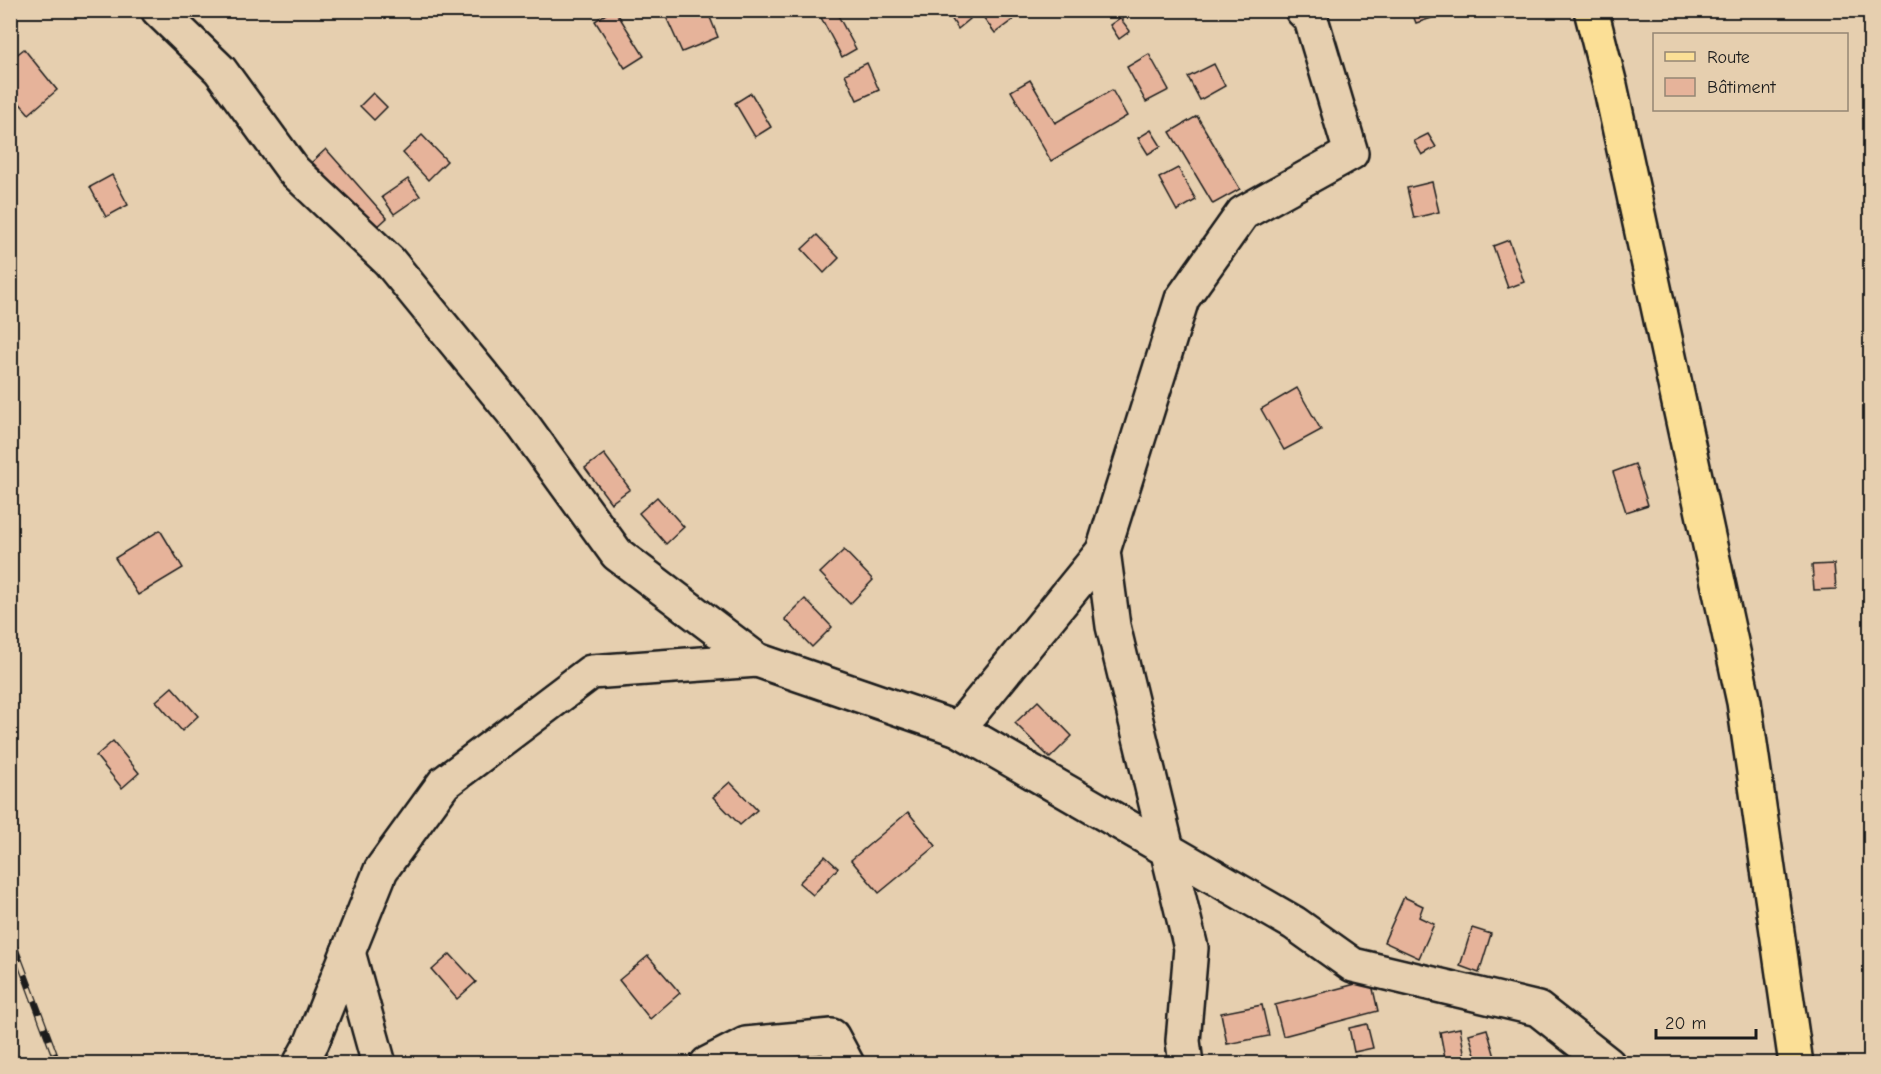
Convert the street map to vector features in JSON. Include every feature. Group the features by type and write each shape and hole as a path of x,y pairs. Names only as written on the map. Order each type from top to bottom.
{"main road":[{"path":"1591,10 1610,85 1744,702 1796,1064"}],"street":[{"path":"158,10 220,70 293,170 389,261 524,426 617,554 757,660 957,729 1294,923 1353,965 1538,1010 1608,1064"},
{"path":"957,729 1102,551 1182,299 1243,213 1351,153 1311,19 1302,10"},
{"path":"1102,551 1113,626 1191,948 1183,1041 1186,1064"},
{"path":"300,1064 312,1042 381,870 444,783 591,672 757,660"},
{"path":"348,952 379,1064"},
{"path":"707,1064 746,1044 832,1036 847,1064"}],"building":[{"path":"615,10 644,56 625,68 595,21"},
{"path":"663,10 707,10 718,37 682,52"},
{"path":"817,10 835,10 856,49 842,57"},
{"path":"946,10 966,10 970,19 958,29"},
{"path":"978,10 1026,10 995,33"},
{"path":"1411,10 1433,10 1435,17 1416,23"},
{"path":"1120,18 1130,31 1119,39 1110,25"},
{"path":"24,49 57,90 29,114 10,92 10,60"},
{"path":"1149,54 1169,90 1146,102 1127,67"},
{"path":"867,63 879,90 857,100 845,74"},
{"path":"1214,64 1225,86 1200,100 1188,77"},
{"path":"1030,80 1055,123 1112,90 1127,116 1051,161 1011,91"},
{"path":"373,93 387,107 374,120 360,106"},
{"path":"751,93 771,127 755,137 735,103"},
{"path":"1197,116 1240,189 1213,204 1170,132"},
{"path":"1151,130 1161,146 1148,154 1138,138"},
{"path":"1428,134 1436,147 1422,155 1414,141"},
{"path":"422,135 447,161 428,180 403,153"},
{"path":"326,149 387,218 376,228 312,162"},
{"path":"1178,168 1196,200 1177,211 1159,178"},
{"path":"112,175 128,205 106,217 90,187"},
{"path":"408,179 420,196 394,214 382,197"},
{"path":"1432,182 1439,212 1414,218 1407,188"},
{"path":"817,235 839,258 824,273 802,249"},
{"path":"1509,240 1524,282 1508,288 1493,246"},
{"path":"1297,388 1321,430 1284,450 1261,409"},
{"path":"604,454 630,489 611,503 585,468"},
{"path":"1635,464 1648,505 1626,512 1613,472"},
{"path":"657,497 684,527 666,544 639,513"},
{"path":"160,530 183,568 138,595 115,558"},
{"path":"844,550 873,580 850,604 820,573"},
{"path":"1834,564 1836,589 1814,590 1812,565"},
{"path":"805,599 832,627 812,647 785,619"},
{"path":"172,687 198,716 182,731 156,701"},
{"path":"1038,701 1072,736 1050,758 1015,723"},
{"path":"113,741 139,773 122,788 96,756"},
{"path":"730,782 757,810 740,825 713,797"},
{"path":"908,812 936,846 879,893 851,860"},
{"path":"825,856 838,868 813,895 799,883"},
{"path":"1404,897 1423,906 1419,917 1434,924 1419,958 1384,942"},
{"path":"1472,928 1491,934 1479,973 1460,966"},
{"path":"450,954 476,982 457,999 432,970"},
{"path":"648,956 680,993 650,1019 619,980"},
{"path":"1371,980 1378,1011 1283,1036 1275,1005"},
{"path":"1262,1005 1269,1036 1227,1044 1221,1013"},
{"path":"1367,1024 1373,1048 1354,1052 1349,1028"},
{"path":"1460,1028 1466,1064 1446,1064 1440,1032"},
{"path":"1487,1029 1497,1064 1478,1064 1469,1034"},
{"path":"1359,1056 1361,1064 1323,1064"},
{"path":"1246,1057 1247,1064 1223,1064 1223,1063"}],"railway":[{"path":"10,935 58,1064"}]}
